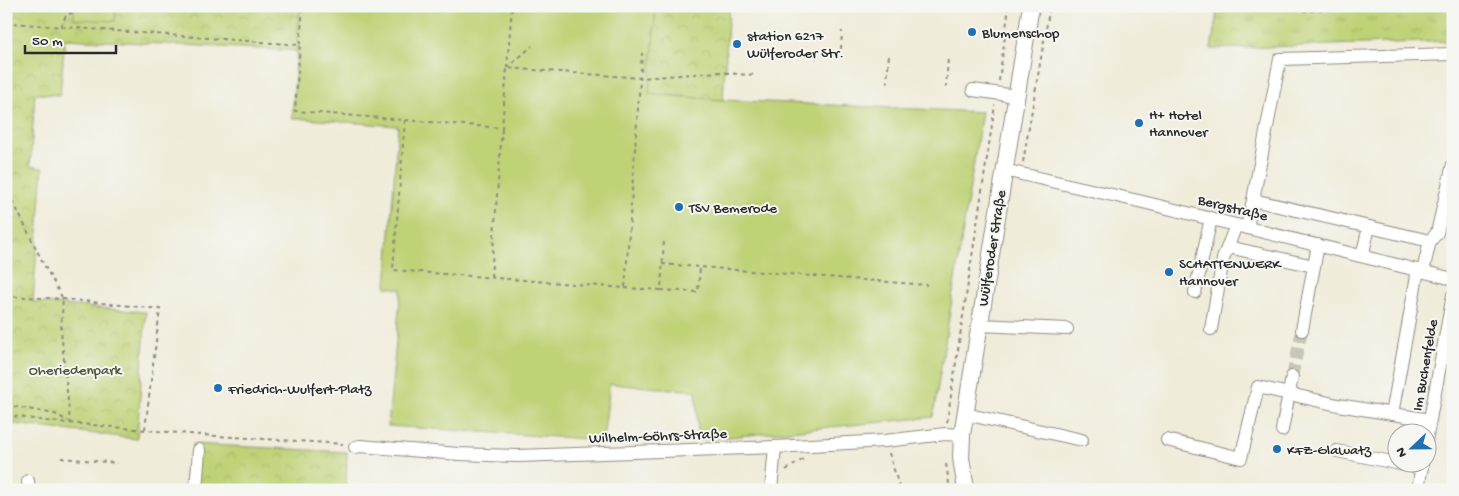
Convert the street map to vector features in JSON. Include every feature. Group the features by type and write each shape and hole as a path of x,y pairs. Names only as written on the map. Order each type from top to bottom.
{"main road":[{"name":"Wülferoder Straße","path":"966,490 961,458 962,435 979,325 1011,172 1016,96 1030,6"}],"street":[{"path":"1211,329 1223,259 1228,247 1242,226 1253,200 1280,59 1453,54"},
{"path":"973,90 1016,96"},
{"path":"1392,414 1421,271 1430,241 1437,233 1453,164"},
{"name":"Bergstraße","path":"1011,172 1211,218 1453,279"},
{"path":"1253,200 1430,241"},
{"path":"1195,292 1211,218"},
{"path":"1362,256 1369,227"},
{"path":"1302,330 1318,245"},
{"path":"1228,247 1314,266"},
{"name":"Im Buchenfelde","path":"1429,424 1453,294"},
{"path":"979,325 1067,328"},
{"path":"1282,430 1292,377"},
{"path":"1167,440 1241,458 1258,387 1338,406 1430,420"},
{"path":"965,414 1082,440"},
{"name":"Wilhelm-Göhrs-Straße","path":"355,447 517,456 885,442 945,434 962,435"},
{"path":"771,484 775,447"},
{"path":"196,490 199,450"},
{"path":"1337,450 1386,461"},
{"path":"1418,490 1421,474"}],"path":[{"path":"6,84 12,6"},
{"path":"303,6 294,110 502,128"},
{"path":"491,277 512,6"},
{"path":"945,434 1009,6"},
{"path":"1011,172 1023,161 1050,6"},
{"path":"1279,6 1306,11 1387,6"},
{"path":"61,26 66,15 74,12"},
{"path":"6,25 11,23 61,26 300,45"},
{"path":"841,49 842,31"},
{"path":"507,68 532,46"},
{"path":"625,288 642,53"},
{"path":"887,84 889,53"},
{"path":"946,88 948,57"},
{"path":"507,68 641,78 719,72 755,74"},
{"path":"405,120 393,270 698,292 700,267"},
{"path":"6,187 44,265 63,299 61,330 70,422"},
{"path":"661,290 664,239"},
{"path":"662,264 927,285"},
{"path":"6,296 160,308 145,429"},
{"path":"6,405 55,414 70,422"},
{"path":"6,415 47,421 201,435 349,444 355,447"},
{"path":"885,442 900,490"},
{"path":"771,484 811,454 819,444"},
{"path":"61,458 118,463"}],"green space":[{"name":"Oheriedenpark","path":"6,6 300,6 297,51 65,39 60,95 35,94 30,166 43,168 33,302 146,312 137,439 6,423"},
{"path":"74,6 116,6 115,21 74,19"},
{"name":"TSV Bemerode","path":"300,6 656,6 649,94 723,100 982,112 933,417 698,440 696,391 610,384 603,440 388,426 401,289 386,287 398,126 292,118"},
{"path":"656,6 729,6 723,100 648,94"},
{"path":"1218,6 1453,6 1453,41 1211,49"},
{"path":"193,444 347,452 346,489 353,490 189,490"}],"tunnel":[{"path":"1292,377 1302,330"}],"place":[{"name":"Blumenschop","path":"972,32"},
{"name":"station 6217 Wülferoder Str.","path":"737,44"},
{"name":"H+ Hotel Hannover","path":"1139,123"},
{"name":"TSV Bemerode","path":"679,207"},
{"name":"SCHATTENWERK Hannover","path":"1169,272"},
{"name":"Friedrich-Wulfert-Platz","path":"218,388"},
{"name":"KFZ-Glawatz","path":"1277,449"}]}
